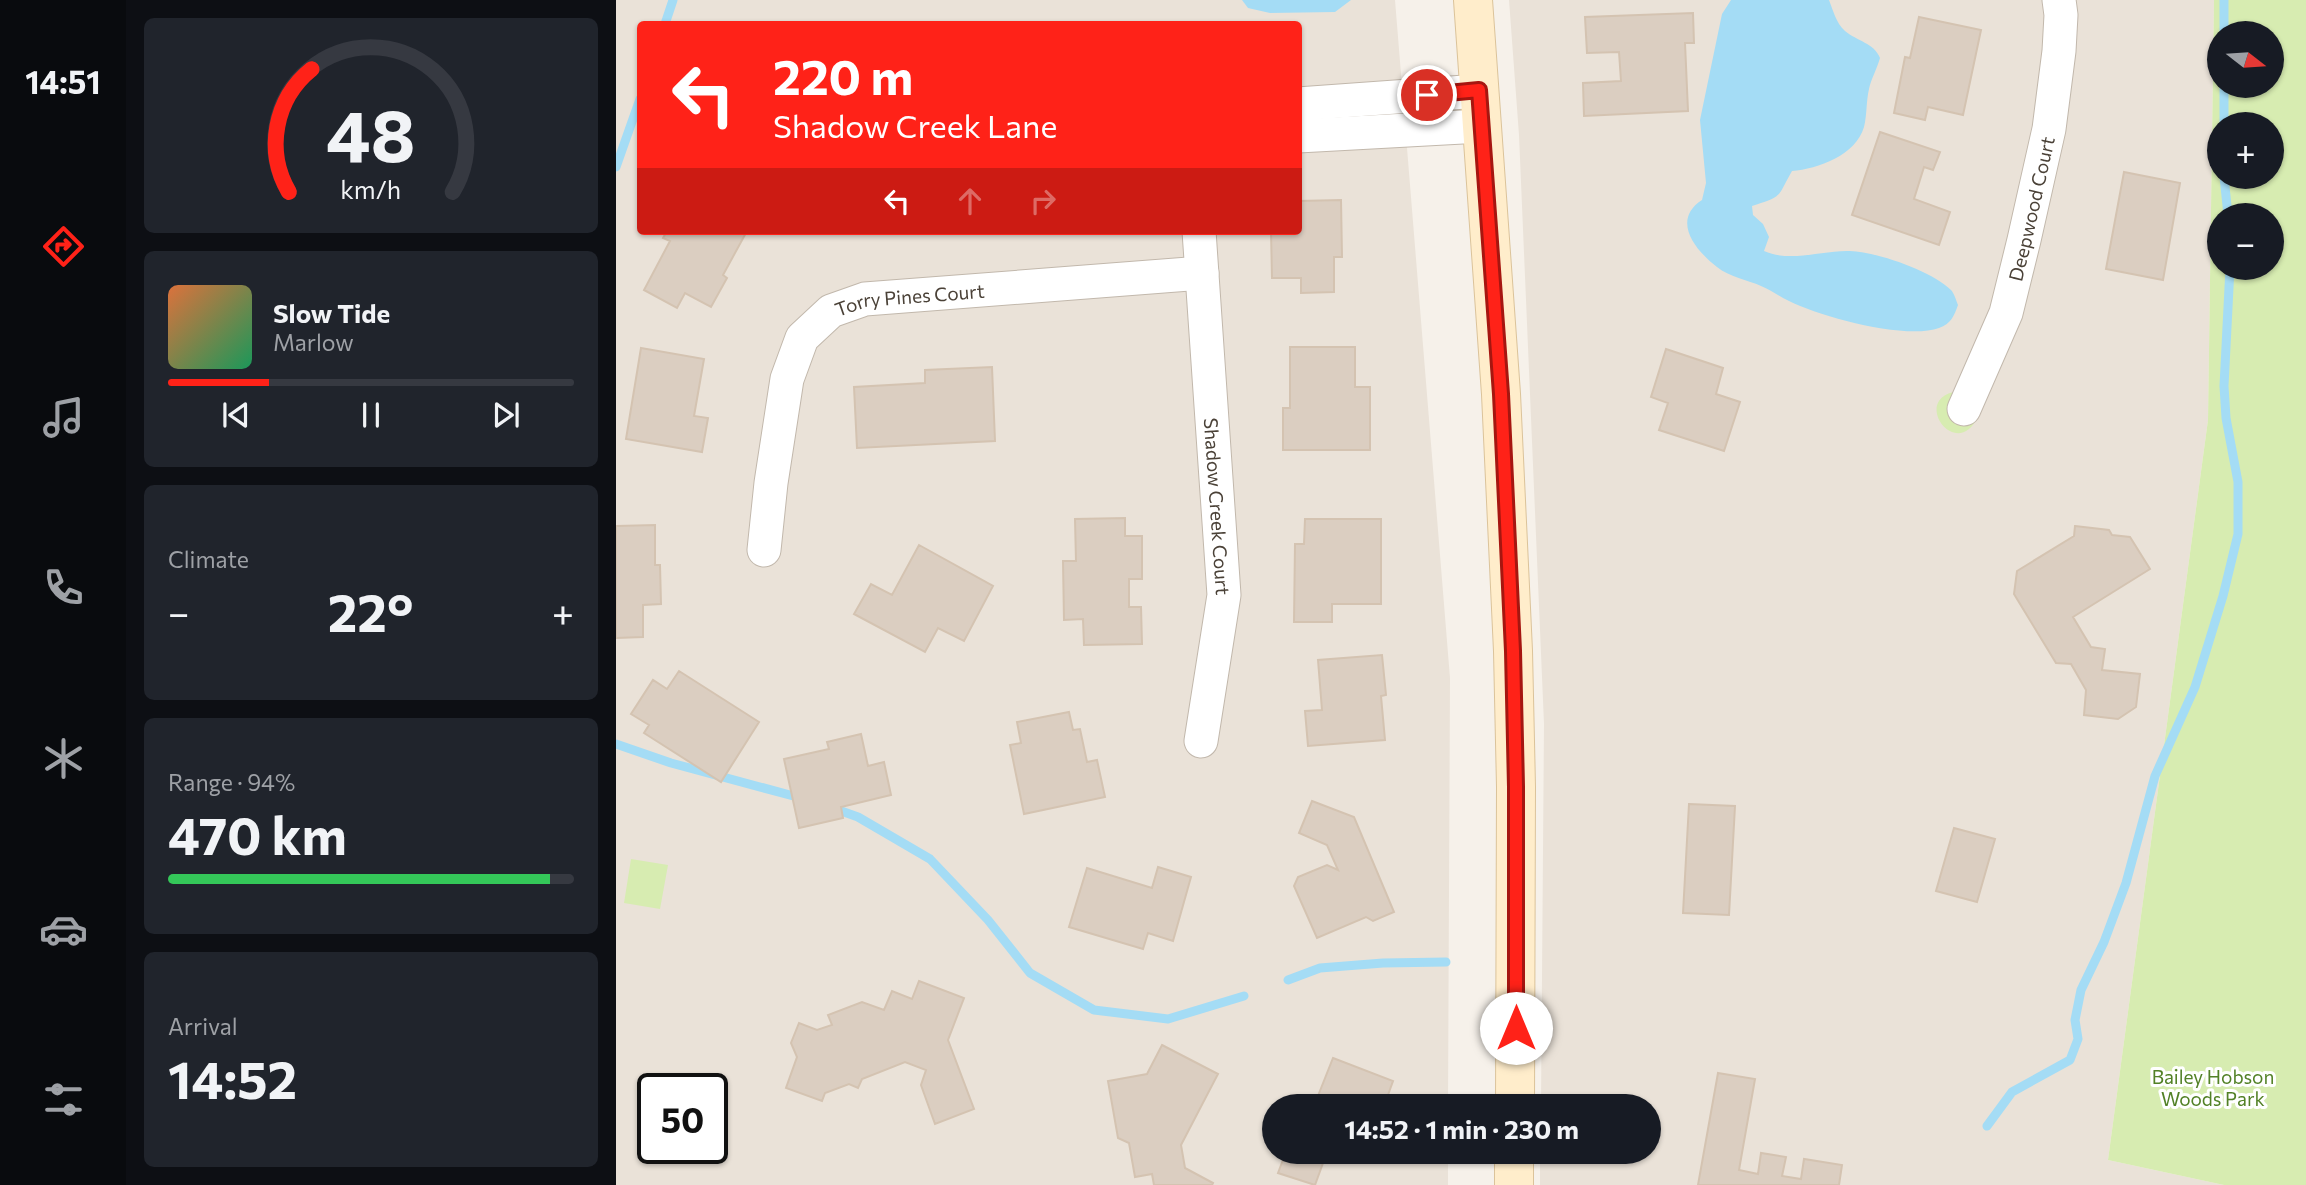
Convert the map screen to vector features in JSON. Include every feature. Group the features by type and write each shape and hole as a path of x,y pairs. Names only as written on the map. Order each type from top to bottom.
{"main road":[{"path":"1473,0 1501,394 1513,651 1516,787 1515,1094"},
{"path":"1514,1164 1514,1185"}],"street":[{"name":"Deepwood Court","path":"1964,409 2006,313 2024,240 2049,129 2059,51 2059,0"},
{"path":"1302,104 1480,108"},
{"path":"1302,135 1480,108"},
{"name":"Shadow Creek Court","path":"1199,235 1224,595 1201,741"},
{"name":"Torry Pines Court","path":"764,550 787,379 802,338 831,311 865,299 1202,273"}],"shaded area":[{"path":"616,0 1395,0 1450,678 1448,1094 1262,1094 1262,1164 1448,1164 1448,1185 616,1185"},
{"path":"1509,0 2214,0 2214,21 2207,21 2207,98 2213,98 2212,112 2207,112 2207,189 2211,189 2211,203 2207,203 2207,280 2210,280 2208,420 2108,1160 2224,1185 1540,1185 1540,1164 1661,1164 1661,1094 1541,1094 1544,724 1519,135"}],"green space":[{"name":"Bailey Hobson Woods Park","path":"2214,0 2306,0 2306,1185 2224,1185 2108,1160 2208,420 2210,280 2284,280 2284,203 2211,203 2211,189 2284,189 2284,112 2212,112 2213,98 2284,98 2284,21 2214,21"},
{"path":"1959,391 1978,416 1969,429 1959,433 1949,431 1937,414 1938,404 1944,396"},
{"path":"631,859 668,865 660,909 624,903"}],"water":[{"path":"1242,0 1351,0 1335,12 1270,13 1248,8"},
{"path":"1731,0 1829,0 1842,28 1874,49 1880,58 1869,89 1860,137 1845,153 1835,159 1792,171 1775,197 1752,206 1753,215 1763,224 1769,237 1764,251 1785,256 1839,251 1861,252 1904,264 1931,276 1952,291 1958,305 1949,322 1939,328 1906,331 1864,325 1821,314 1722,270 1694,244 1687,226 1688,217 1702,200 1706,183 1700,120 1722,14"}],"building":[{"path":"1693,13 1694,43 1685,43 1688,111 1584,116 1583,83 1621,81 1619,52 1587,53 1585,17"},
{"path":"1919,17 1981,30 1963,115 1928,107 1925,120 1894,113 1905,57 1910,58"},
{"path":"1880,132 1940,152 1933,170 1924,167 1914,199 1950,212 1939,245 1852,215"},
{"path":"2124,172 2180,183 2163,280 2106,269"},
{"path":"1341,200 1342,257 1334,257 1334,292 1301,293 1301,278 1272,278 1271,235 1302,235 1302,201"},
{"path":"665,235 745,235 723,275 727,278 711,307 685,293 677,308 644,290 670,241 663,238"},
{"path":"1290,347 1355,347 1355,387 1370,387 1370,450 1283,450 1283,408 1290,408"},
{"path":"641,348 704,359 694,416 708,418 702,452 626,439"},
{"path":"1666,349 1723,368 1716,394 1740,402 1724,451 1659,430 1668,403 1651,397"},
{"path":"992,367 995,441 857,448 854,387 925,383 925,370"},
{"path":"1125,518 1125,536 1142,536 1142,579 1129,579 1129,607 1141,607 1142,644 1084,645 1083,619 1064,620 1063,561 1076,561 1075,519"},
{"path":"1305,519 1381,519 1381,604 1332,604 1332,622 1294,622 1295,544 1304,544"},
{"path":"655,525 655,565 660,565 661,604 643,605 643,637 616,638 616,526"},
{"path":"2075,526 2109,530 2112,535 2130,537 2150,569 2073,617 2091,647 2105,649 2102,670 2140,674 2136,707 2118,719 2084,715 2086,690 2071,664 2056,663 2014,594 2017,571 2074,536"},
{"path":"919,545 993,586 964,641 938,628 925,652 854,614 871,584 892,595"},
{"path":"1382,655 1386,695 1381,696 1385,740 1308,746 1305,711 1322,710 1318,660"},
{"path":"679,671 759,722 721,782 644,733 649,725 631,714 653,680 667,689"},
{"path":"1069,712 1073,730 1080,729 1087,762 1097,760 1105,797 1024,814 1010,745 1021,743 1017,722"},
{"path":"861,734 868,766 884,762 891,795 841,807 843,818 799,828 784,759 829,749 827,742"},
{"path":"1312,801 1354,817 1394,912 1373,921 1366,917 1317,938 1294,886 1298,877 1327,865 1338,870 1327,845 1299,833"},
{"path":"1689,804 1735,806 1729,915 1683,913"},
{"path":"1954,828 1995,839 1977,902 1936,891"},
{"path":"1158,867 1191,877 1173,941 1148,933 1143,949 1069,927 1087,868 1152,888"},
{"path":"919,981 964,998 948,1040 974,1109 935,1124 921,1085 926,1070 905,1062 862,1079 858,1088 849,1084 825,1093 822,1101 786,1088 797,1057 791,1043 799,1023 817,1030 832,1025 828,1015 862,1002 884,1010 892,991 912,999"},
{"path":"1162,1045 1218,1074 1181,1145 1185,1168 1213,1183 1212,1185 1154,1185 1152,1174 1135,1177 1129,1143 1118,1138 1108,1081 1147,1074"},
{"path":"1333,1058 1393,1081 1388,1094 1319,1094"},
{"path":"1718,1073 1755,1079 1739,1170 1758,1174 1761,1153 1786,1157 1782,1176 1801,1179 1804,1159 1842,1165 1839,1185 1698,1185"},
{"path":"1281,1164 1323,1164 1315,1185 1278,1173"}],"waterway":[{"path":"666,21 673,0"},
{"path":"2224,0 2224,21"},
{"path":"2224,98 2224,112"},
{"path":"616,167 637,108"},
{"path":"2225,189 2227,203"},
{"path":"1987,1126 2012,1092 2070,1060 2078,1039 2075,1020 2081,990 2104,942 2126,883 2155,776 2195,687 2223,596 2238,534 2238,482 2226,418 2224,386 2229,280"},
{"path":"616,744 671,763 801,798"},
{"path":"830,807 858,817 930,859 988,920 1030,973 1094,1010 1168,1019 1244,996"},
{"path":"1288,980 1320,968 1446,962"}],"route":[{"path":"1427,95 1479,90 1501,394 1513,651 1516,1028"}]}
